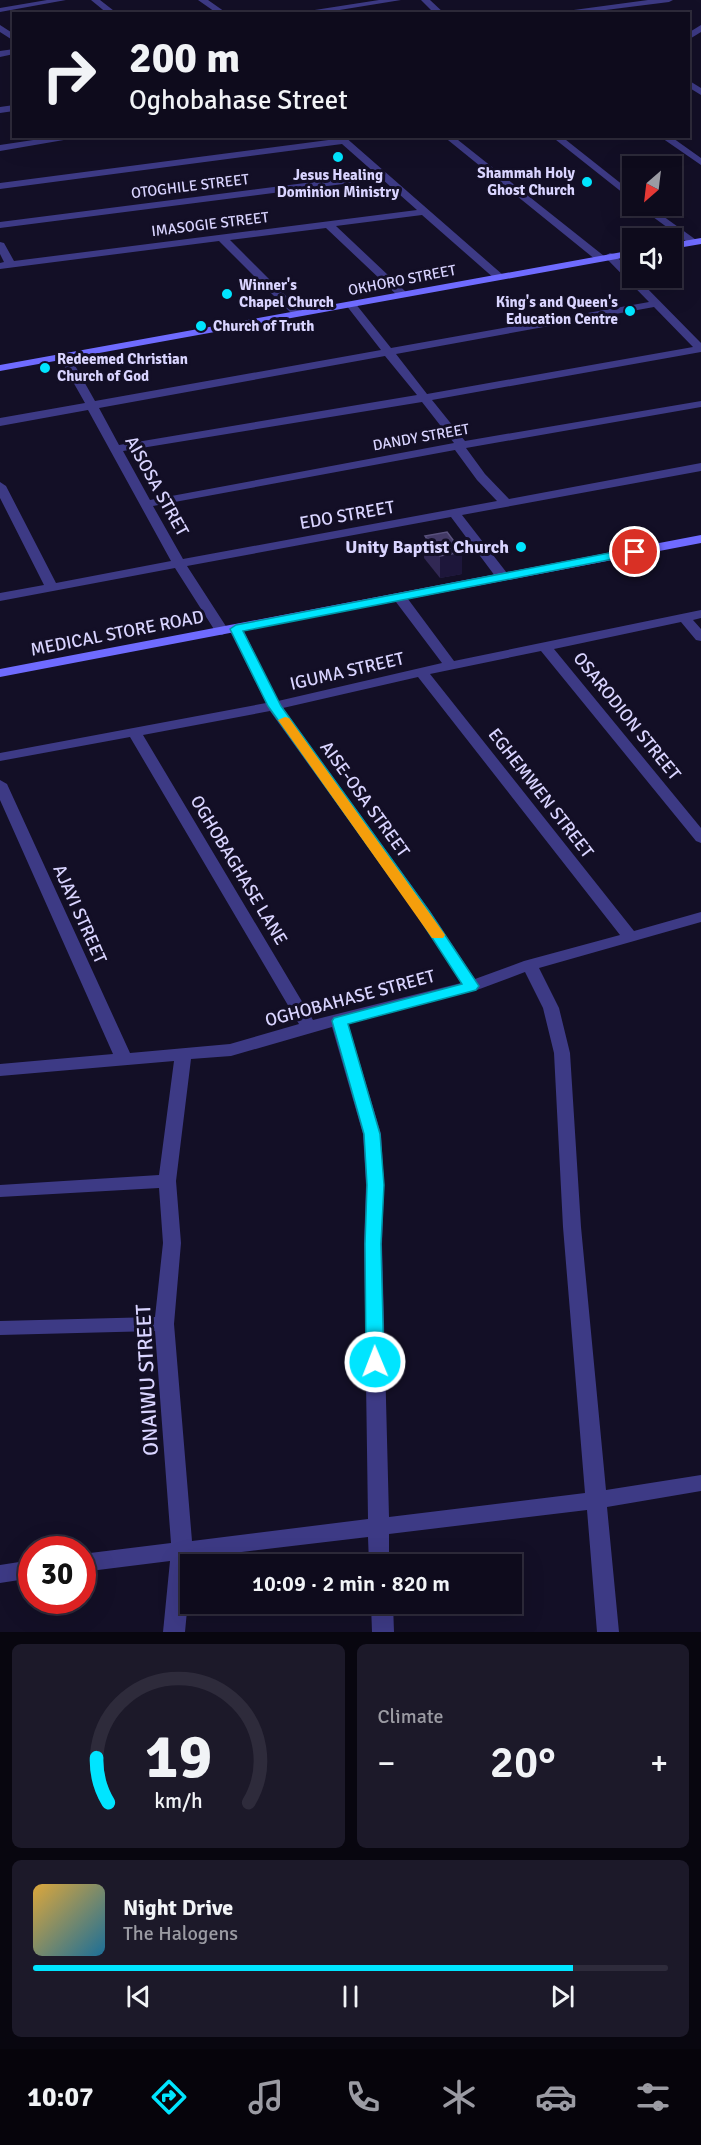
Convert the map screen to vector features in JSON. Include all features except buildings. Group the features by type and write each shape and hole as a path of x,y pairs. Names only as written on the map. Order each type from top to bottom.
{"street":[{"path":"0,10 62,0"},
{"path":"95,0 111,12"},
{"path":"202,0 221,12"},
{"path":"343,0 353,6"},
{"path":"308,12 397,0"},
{"path":"425,0 439,12"},
{"path":"564,12 669,0"},
{"path":"0,28 12,37"},
{"path":"0,148 69,138"},
{"path":"450,138 605,257 701,349"},
{"path":"558,138 622,189"},
{"path":"666,138 701,162"},
{"path":"0,186 340,139 499,278"},
{"name":"OTOGHILE STREET","path":"0,225 305,188 384,176"},
{"name":"IMASOGIE STREET","path":"6,265 424,212"},
{"path":"659,216 698,242"},
{"path":"328,224 403,295"},
{"path":"222,238 298,314"},
{"path":"682,244 698,242"},
{"path":"0,245 6,265"},
{"name":"OKHORO STREET","path":"0,368 622,255"},
{"path":"0,422 654,304"},
{"path":"351,305 460,445 481,477 506,503"},
{"path":"115,449 701,349"},
{"name":"AISOSA STRET","path":"65,357 179,564 229,630"},
{"name":"DANDY STREET","path":"146,504 460,445 701,404"},
{"name":"EDO STREET","path":"0,597 701,467"},
{"path":"0,486 52,588"},
{"path":"454,513 503,577"},
{"name":"MEDICAL STORE ROAD","path":"0,673 701,539"},
{"path":"400,598 451,666"},
{"name":"IGUMA STREET","path":"0,757 274,706 421,672 701,614"},
{"path":"684,618 701,637"},
{"name":"AISE-OSA STREET","path":"229,630 274,706 424,914 471,986"},
{"name":"OSARODION STREET","path":"545,647 701,838"},
{"name":"EGHEMWEN STREET","path":"421,672 630,937"},
{"name":"OGHOBAGHASE LANE","path":"135,733 309,1027"},
{"name":"AJAYI STREET","path":"0,784 124,1059"},
{"name":"OGHOBAHASE STREET","path":"0,1070 231,1050 309,1027 471,986 530,965 701,917"},
{"path":"530,965 551,1008 562,1053 572,1227 608,1632"},
{"path":"339,1021 372,1134 375,1185 373,1244 378,1554"},
{"name":"ONAIWU STREET","path":"174,1632 182,1550 164,1324 172,1244 167,1181 183,1055"},
{"path":"0,1191 167,1181"},
{"path":"0,1328 164,1324"},
{"path":"96,1561 596,1500 701,1483"},
{"path":"0,1574 18,1571"},
{"path":"382,1614 383,1632"}],"slow traffic":[{"path":"285,720 438,935"}],"place":[{"name":"Jesus Healing Dominion Ministry","path":"338,157"},
{"name":"Shammah Holy Ghost Church","path":"587,182"},
{"name":"Winner's Chapel Church","path":"227,294"},
{"name":"King's and Queen's Education Centre","path":"630,311"},
{"name":"Church of Truth","path":"201,326"},
{"name":"Redeemed Christian Church of God","path":"45,368"},
{"name":"Unity Baptist Church","path":"521,547"}],"route":[{"path":"375,1362 373,1244 375,1185 372,1134 339,1021 471,986 424,914 274,706 236,629 635,552"}]}
